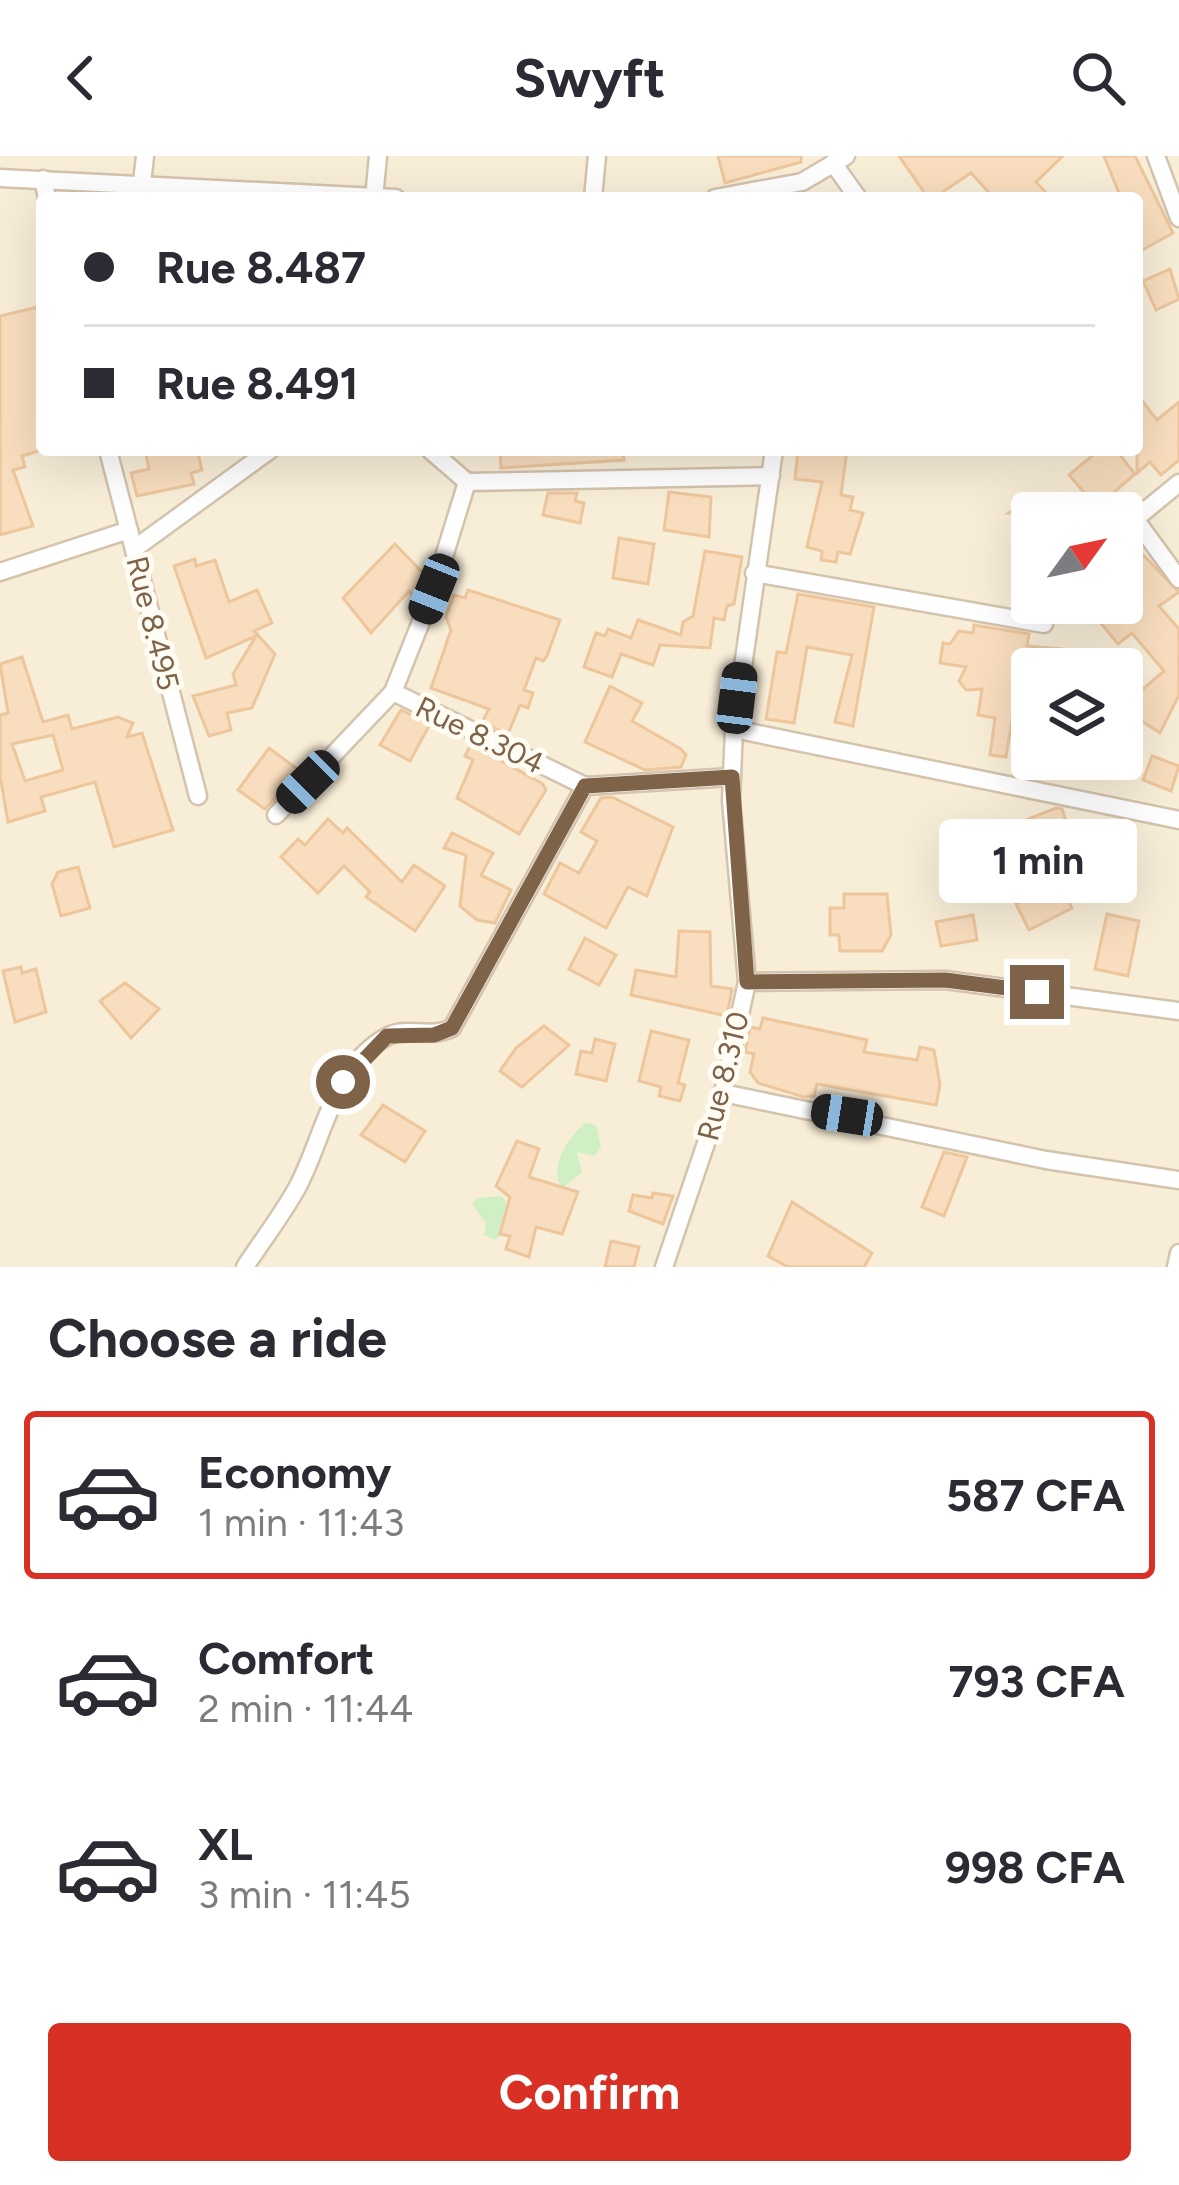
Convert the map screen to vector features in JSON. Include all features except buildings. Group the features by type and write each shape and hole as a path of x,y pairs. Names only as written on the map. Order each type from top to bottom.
{"street":[{"path":"142,183 145,156"},
{"path":"375,192 378,156"},
{"path":"594,192 597,156"},
{"path":"1156,156 1179,218"},
{"path":"801,190 840,160 856,192"},
{"path":"0,178 281,192"},
{"path":"43,179 46,192"},
{"name":"Rue 8.495","path":"109,456 197,796"},
{"path":"0,572 132,539 261,456"},
{"path":"437,456 467,482 772,476"},
{"name":"Rue 8.310","path":"664,1267 723,1093 747,982 732,777 734,729 774,456"},
{"name":"Rue 8.304","path":"467,482 434,589 393,692 585,786 732,777"},
{"path":"1143,512 1179,483"},
{"path":"1143,540 1179,579"},
{"path":"754,573 1011,617"},
{"path":"276,815 393,692"},
{"path":"734,729 1179,820"},
{"path":"245,1267 298,1186 343,1082 363,1057 395,1033 434,1035 452,1028 585,786"},
{"path":"747,982 945,980 1179,1011"},
{"path":"723,1093 1046,1160 1179,1180"},
{"path":"1176,1267 1179,1253"}],"shaded area":[{"path":"0,156 1179,156 1179,1267 0,1267"}],"green space":[{"path":"585,1123 596,1125 601,1147 595,1156 577,1152 582,1172 562,1189 559,1162 572,1136"},
{"path":"502,1196 512,1211 502,1218 502,1235 494,1240 484,1235 486,1223 472,1204 478,1198"}],"route":[{"path":"343,1082 387,1036 434,1035 452,1028 478,989 585,786 732,777 747,982 850,977 945,980 1037,992"}]}
